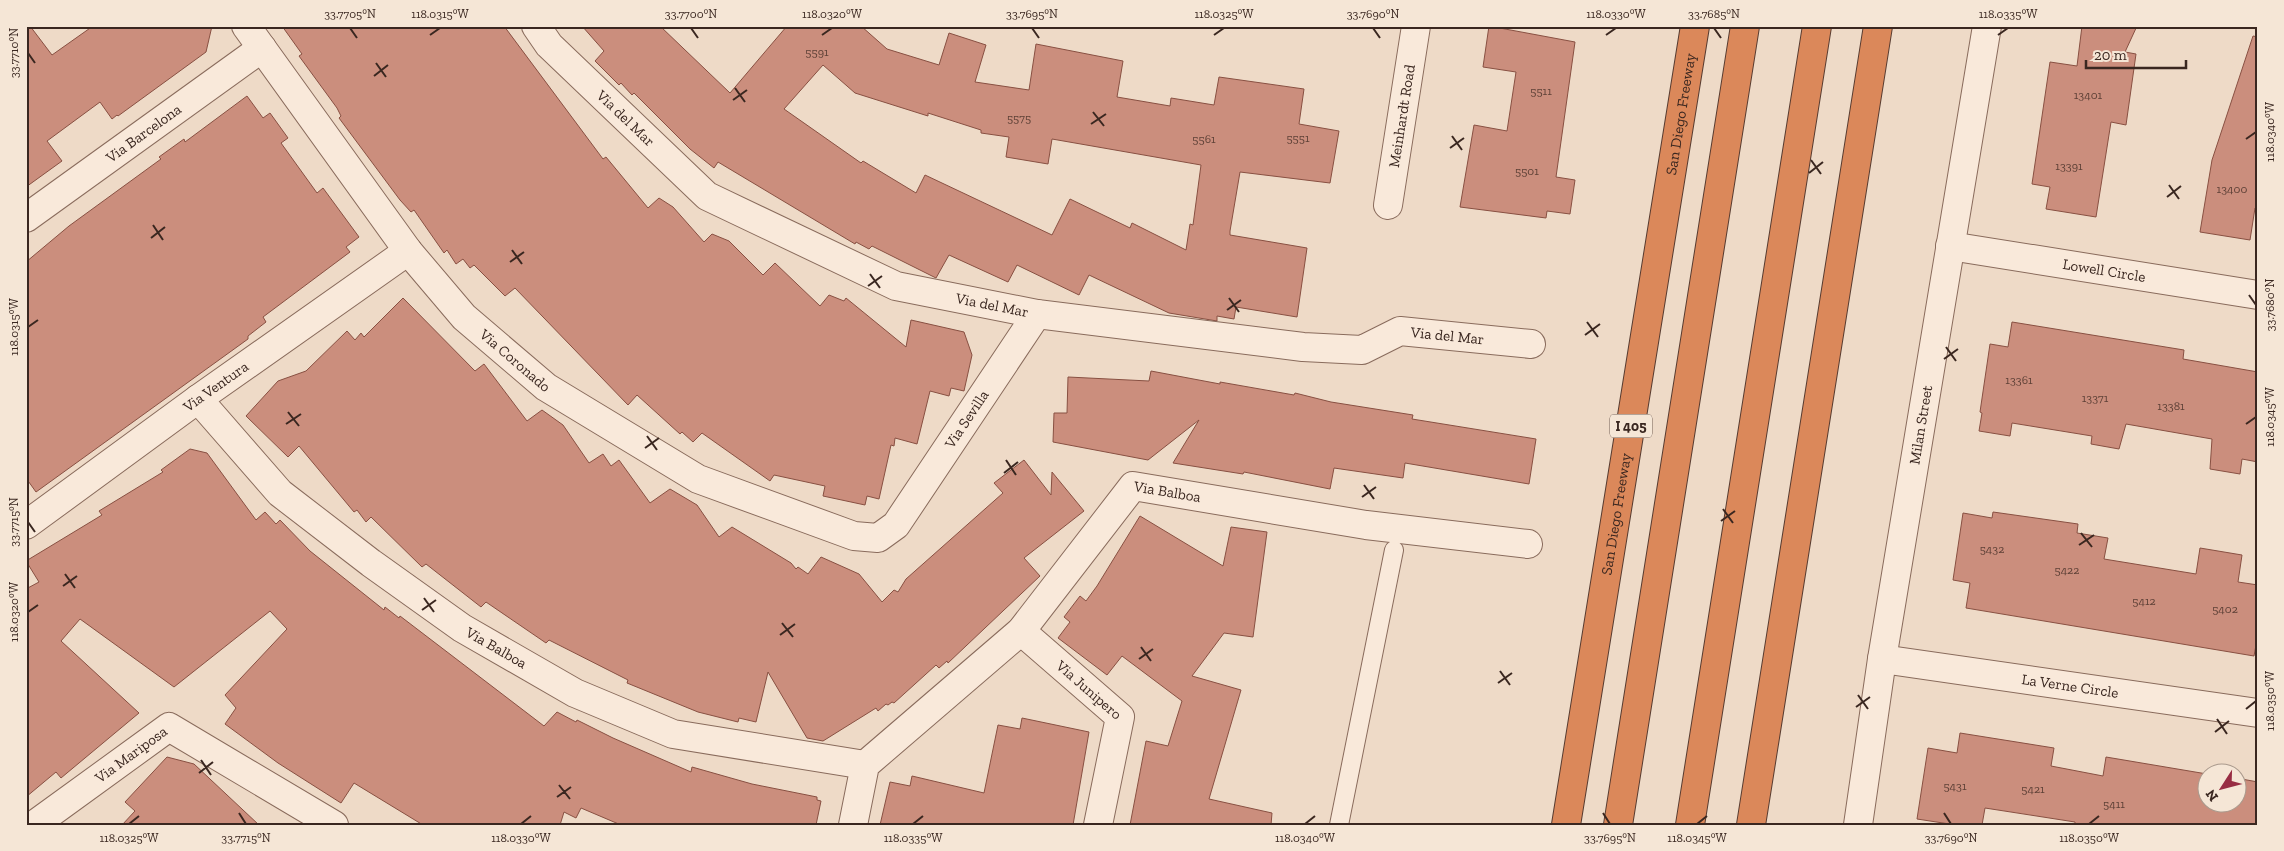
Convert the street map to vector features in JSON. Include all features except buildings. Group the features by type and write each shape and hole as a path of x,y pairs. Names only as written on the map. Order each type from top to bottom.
{"highway":[{"name":"San Diego Freeway","path":"1566,825 1695,26"},
{"path":"1618,825 1745,26"},
{"path":"1690,825 1817,26"},
{"path":"1751,825 1878,26"}],"street":[{"name":"Via Coronado","path":"246,26 408,250 464,317 546,388 698,478 854,536 878,538 896,525"},
{"name":"Via del Mar","path":"536,26 549,45 707,196 896,286 1036,314 1312,348 1362,350 1400,331 1531,344"},
{"name":"Meinhardt Road","path":"1388,205 1416,26"},
{"name":"Milan Street","path":"1858,825 1882,658 1987,26"},
{"name":"Via Barcelona","path":"26,218 262,48"},
{"name":"Lowell Circle","path":"1950,246 2258,295"},
{"name":"Via Ventura","path":"26,526 198,399 408,250"},
{"name":"Via Sevilla","path":"896,525 1036,314"},
{"name":"Via Balboa","path":"198,399 280,493 371,563 462,628 576,692 673,734 865,765 1021,631 1133,486 1366,525 1528,544"},
{"name":"Via Junipero","path":"1021,631 1120,717 1098,825"},
{"name":"La Verne Circle","path":"1882,658 2258,713"},
{"name":"Via Mariposa","path":"34,825 169,727 334,825"},
{"path":"853,825 865,765"}],"lane":[{"path":"1339,825 1394,550"}]}
